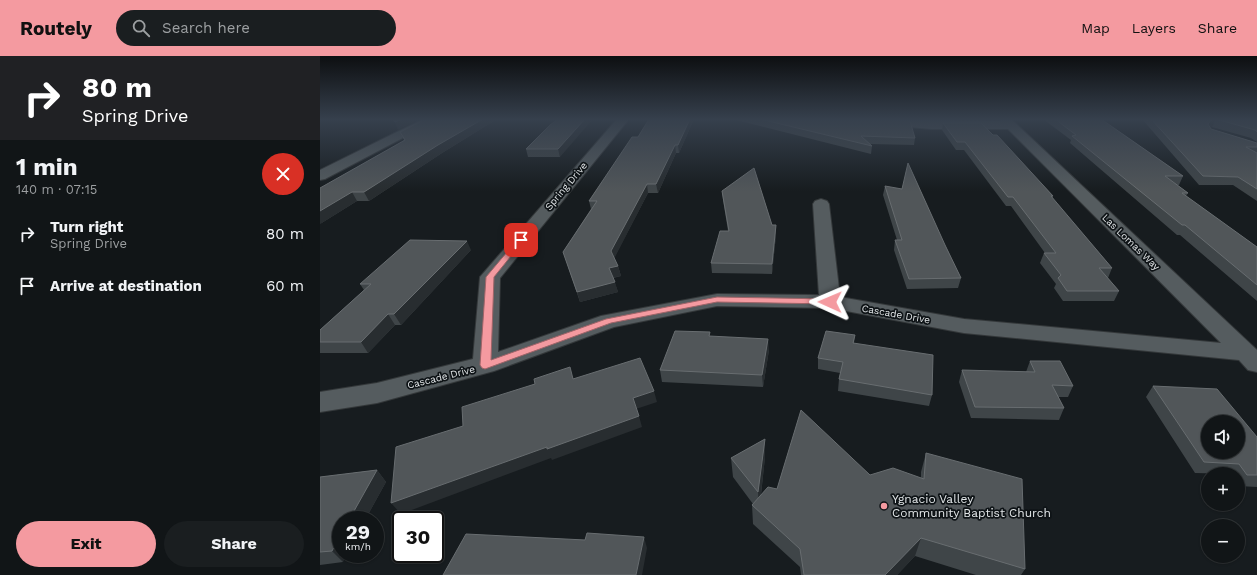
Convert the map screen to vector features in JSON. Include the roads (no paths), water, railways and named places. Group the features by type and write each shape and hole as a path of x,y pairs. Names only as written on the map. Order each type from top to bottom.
{"street":[{"path":"320,176 384,143"},
{"name":"Spring Drive","path":"485,365 490,277 602,143"},
{"name":"Las Lomas Way","path":"1031,143 1251,358"},
{"path":"821,204 830,302"},
{"name":"Cascade Drive","path":"320,402 377,392 485,365 609,321 717,300 830,302 964,326 1251,358"}],"place":[{"name":"Ygnacio Valley Community Baptist Church","path":"884,506"}]}
